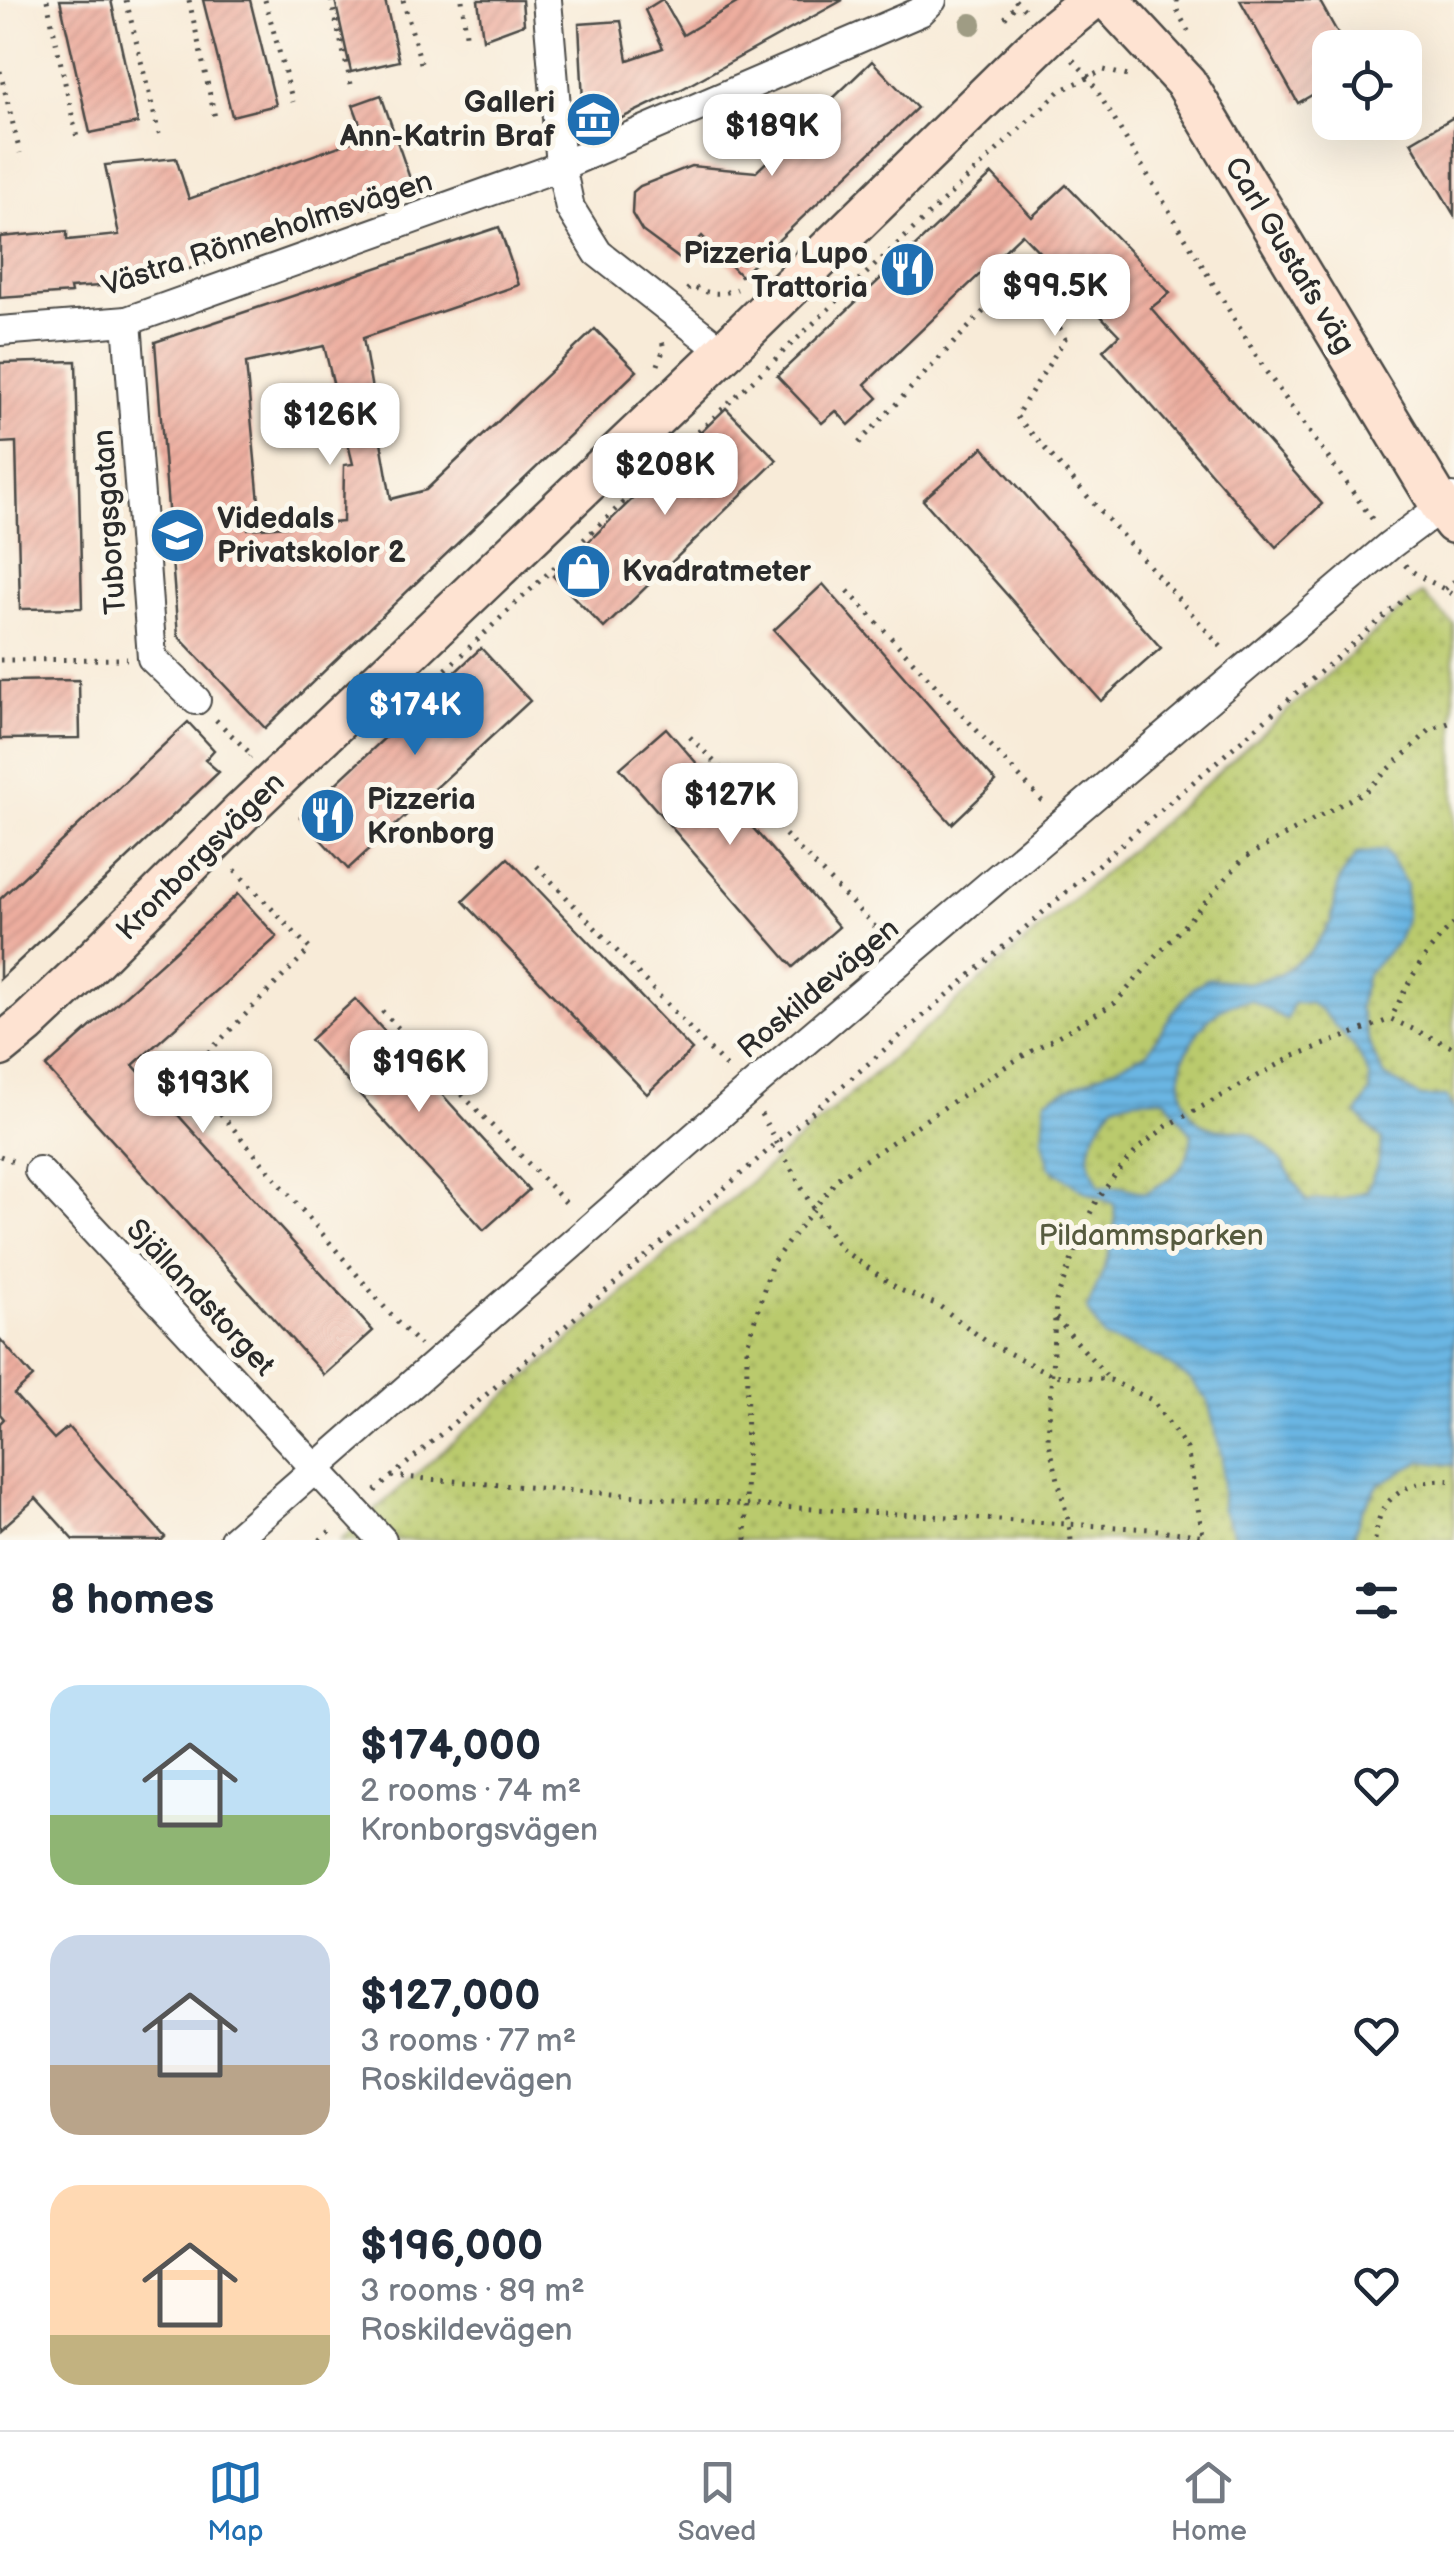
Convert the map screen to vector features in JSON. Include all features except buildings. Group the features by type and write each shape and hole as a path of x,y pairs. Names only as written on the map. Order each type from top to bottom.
{"street":[{"path":"547,0 561,166 570,208 598,252 724,352"},
{"name":"Västra Rönneholmsvägen","path":"0,331 127,321 561,166 920,12 932,0"},
{"name":"Kronborgsvägen","path":"0,1046 81,974 242,812 724,352 1048,34 1091,0"},
{"name":"Carl Gustafs väg","path":"1109,0 1186,83 1450,509"},
{"name":"Tuborgsgatan","path":"127,321 152,658"},
{"name":"Roskildevägen","path":"234,1540 748,1090 1242,670 1390,545 1450,509"},
{"path":"152,658 196,700"},
{"name":"Själlandstorget","path":"39,1171 382,1540"}],"path":[{"path":"48,0 77,138"},
{"path":"126,0 159,134"},
{"path":"190,0 216,122"},
{"path":"265,0 294,102"},
{"path":"331,0 351,84"},
{"path":"403,0 421,64"},
{"path":"462,0 466,34"},
{"path":"1005,18 1017,1 1088,76 1265,370 1406,567 1454,596"},
{"path":"423,690 1060,91 1104,70 1128,76 1156,51"},
{"path":"0,71 20,152"},
{"path":"858,443 1018,275 1037,279 1064,339 1016,416 1242,670"},
{"path":"1445,588 1454,581"},
{"path":"848,592 1062,823"},
{"path":"320,1540 1408,596"},
{"path":"0,660 152,658"},
{"path":"196,700 252,754"},
{"path":"746,1540 747,1345 772,1263 838,1178 1011,1062 1115,1003 1244,858 1367,790 1430,730 1454,721"},
{"path":"690,737 904,958"},
{"path":"391,1476 747,1505 1150,1529 1204,1538 1187,1450 1152,1400 1110,1380 1052,1375 988,1342 938,1304 900,1290 841,1249 814,1210 748,1090 537,866"},
{"path":"234,870 310,949 188,1074 397,1322"},
{"path":"1071,1540 1048,1439 1056,1301 1086,1222 1116,1174 1140,1147 1167,1126 1294,1056 1391,1019 1412,974 1434,942 1454,924"},
{"path":"382,1012 590,1228"},
{"path":"1391,1019 1454,1048"},
{"path":"1056,1316 1110,1380"},
{"path":"1375,1540 1381,1513 1395,1495 1422,1482 1454,1480"}],"green space":[{"name":"Pildammsparken","path":"1422,594 1454,625 1454,1540 341,1540 1392,617"}],"water":[{"path":"1385,850 1406,884 1406,918 1397,942 1367,974 1359,1007 1372,1052 1385,1076 1421,1097 1447,1097 1454,1111 1454,1465 1422,1461 1379,1484 1361,1512 1353,1540 1236,1540 1222,1508 1222,1458 1208,1401 1190,1380 1159,1358 1104,1338 1087,1309 1111,1244 1114,1204 1084,1191 1050,1168 1043,1140 1046,1099 1148,1052 1172,1013 1193,988 1208,978 1247,983 1279,975 1311,951 1331,922 1339,880 1357,854","holes":["1251,1000 1287,1020 1293,1003 1310,1003 1358,1052 1369,1076 1370,1092 1357,1114 1382,1140 1367,1191 1342,1199 1307,1201 1284,1165 1262,1141 1248,1133 1207,1126 1187,1107 1181,1067 1195,1037 1218,1011","1165,1098 1192,1134 1178,1171 1145,1193 1099,1186 1090,1163 1090,1147 1114,1103"]}],"place":[{"name":"Galleri Ann-Katrin Braf","path":"594,119"},
{"name":"Pizzeria Lupo Trattoria","path":"907,270"},
{"name":"Videdals Privatskolor 2","path":"178,535"},
{"name":"Kvadratmeter","path":"583,571"},
{"name":"Pizzeria Kronborg","path":"328,816"}]}
